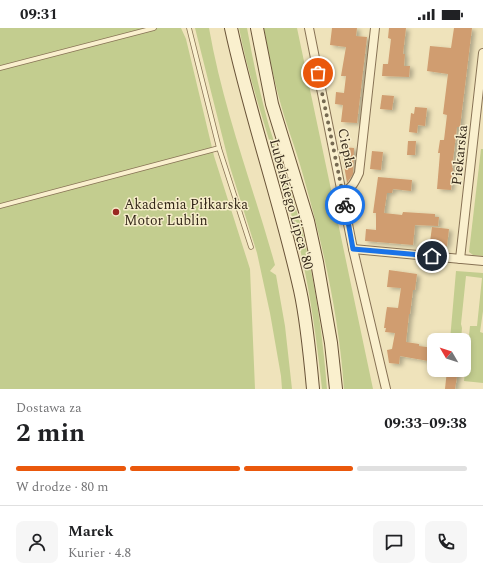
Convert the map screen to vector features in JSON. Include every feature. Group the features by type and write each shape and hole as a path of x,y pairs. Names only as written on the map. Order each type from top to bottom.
{"main road":[{"name":"Lubelskiego Lipca '80","path":"231,28 239,66 280,210 300,291 309,347 313,389"},
{"name":"Lubelskiego Lipca '80","path":"257,28 272,104 308,220 331,343 336,389"}],"street":[{"name":"Ciepła","path":"309,28 353,249 386,389"},
{"path":"342,193 349,190 354,184 359,172 376,28"},
{"name":"Piekarska","path":"460,259 483,53"},
{"path":"353,249 483,261"}],"lane":[{"path":"0,68 154,28"},
{"path":"189,28 219,148 251,247"},
{"path":"0,205 219,148"}],"green space":[{"name":"Akademia Piłkarska Motor Lublin","path":"0,28 181,28 186,39 214,156 250,269 255,389 0,389"},
{"path":"195,28 209,28 230,118 275,265 270,271 276,275 285,326 292,389 282,389 270,313 257,253 230,167"},
{"path":"239,28 247,28 269,126 302,230 318,309 327,389 322,389 311,304 303,262 286,197 257,101"},
{"path":"264,28 297,28 373,389 344,389 342,362 329,281 310,201 278,93"},
{"path":"481,149 483,149 483,256 473,255 469,252"},
{"path":"456,271 483,273 483,311 480,332 483,333 483,383 464,381 464,377 471,377 470,326 477,326 482,278 466,276 461,324 462,333 451,333"}],"building":[{"path":"332,28 357,28 356,36 367,37 357,123 341,122 343,105 335,104 336,92 344,93 346,76 341,76 346,47 330,45"},
{"path":"389,28 406,28 403,54 405,54 404,66 410,66 409,77 382,76 383,64 388,64 391,39 388,38"},
{"path":"454,28 472,28 460,127 457,127 451,190 437,189 440,153 438,153 440,140 444,140 447,115 443,114 448,74 427,71 430,46 451,48"},
{"path":"382,95 394,96 392,110 380,109"},
{"path":"415,107 427,108 425,126 418,125 417,133 409,132 411,113 414,114"},
{"path":"408,141 416,141 415,155 407,155"},
{"path":"341,147 354,148 353,174 347,183"},
{"path":"372,151 383,152 381,170 370,169"},
{"path":"378,177 412,180 411,191 393,189 392,193 387,193 384,213 402,215 403,212 435,214 435,217 439,217 438,226 415,225 413,245 365,241 366,229 376,230 376,213 373,213"},
{"path":"432,227 449,229 447,246 433,244 434,242 430,242"},
{"path":"389,270 417,274 409,314 406,342 427,347 427,361 400,356 399,364 389,363 387,350 392,349 395,333 385,332 386,328 384,328 386,313 387,307 398,308 401,288 387,287"},
{"path":"446,377 457,377 455,389 445,389"}],"way so far":[{"path":"318,73 345,205"}],"place":[{"name":"Akademia Piłkarska Motor Lublin","path":"116,212"}],"route":[{"path":"345,205 353,249 432,256"}]}
